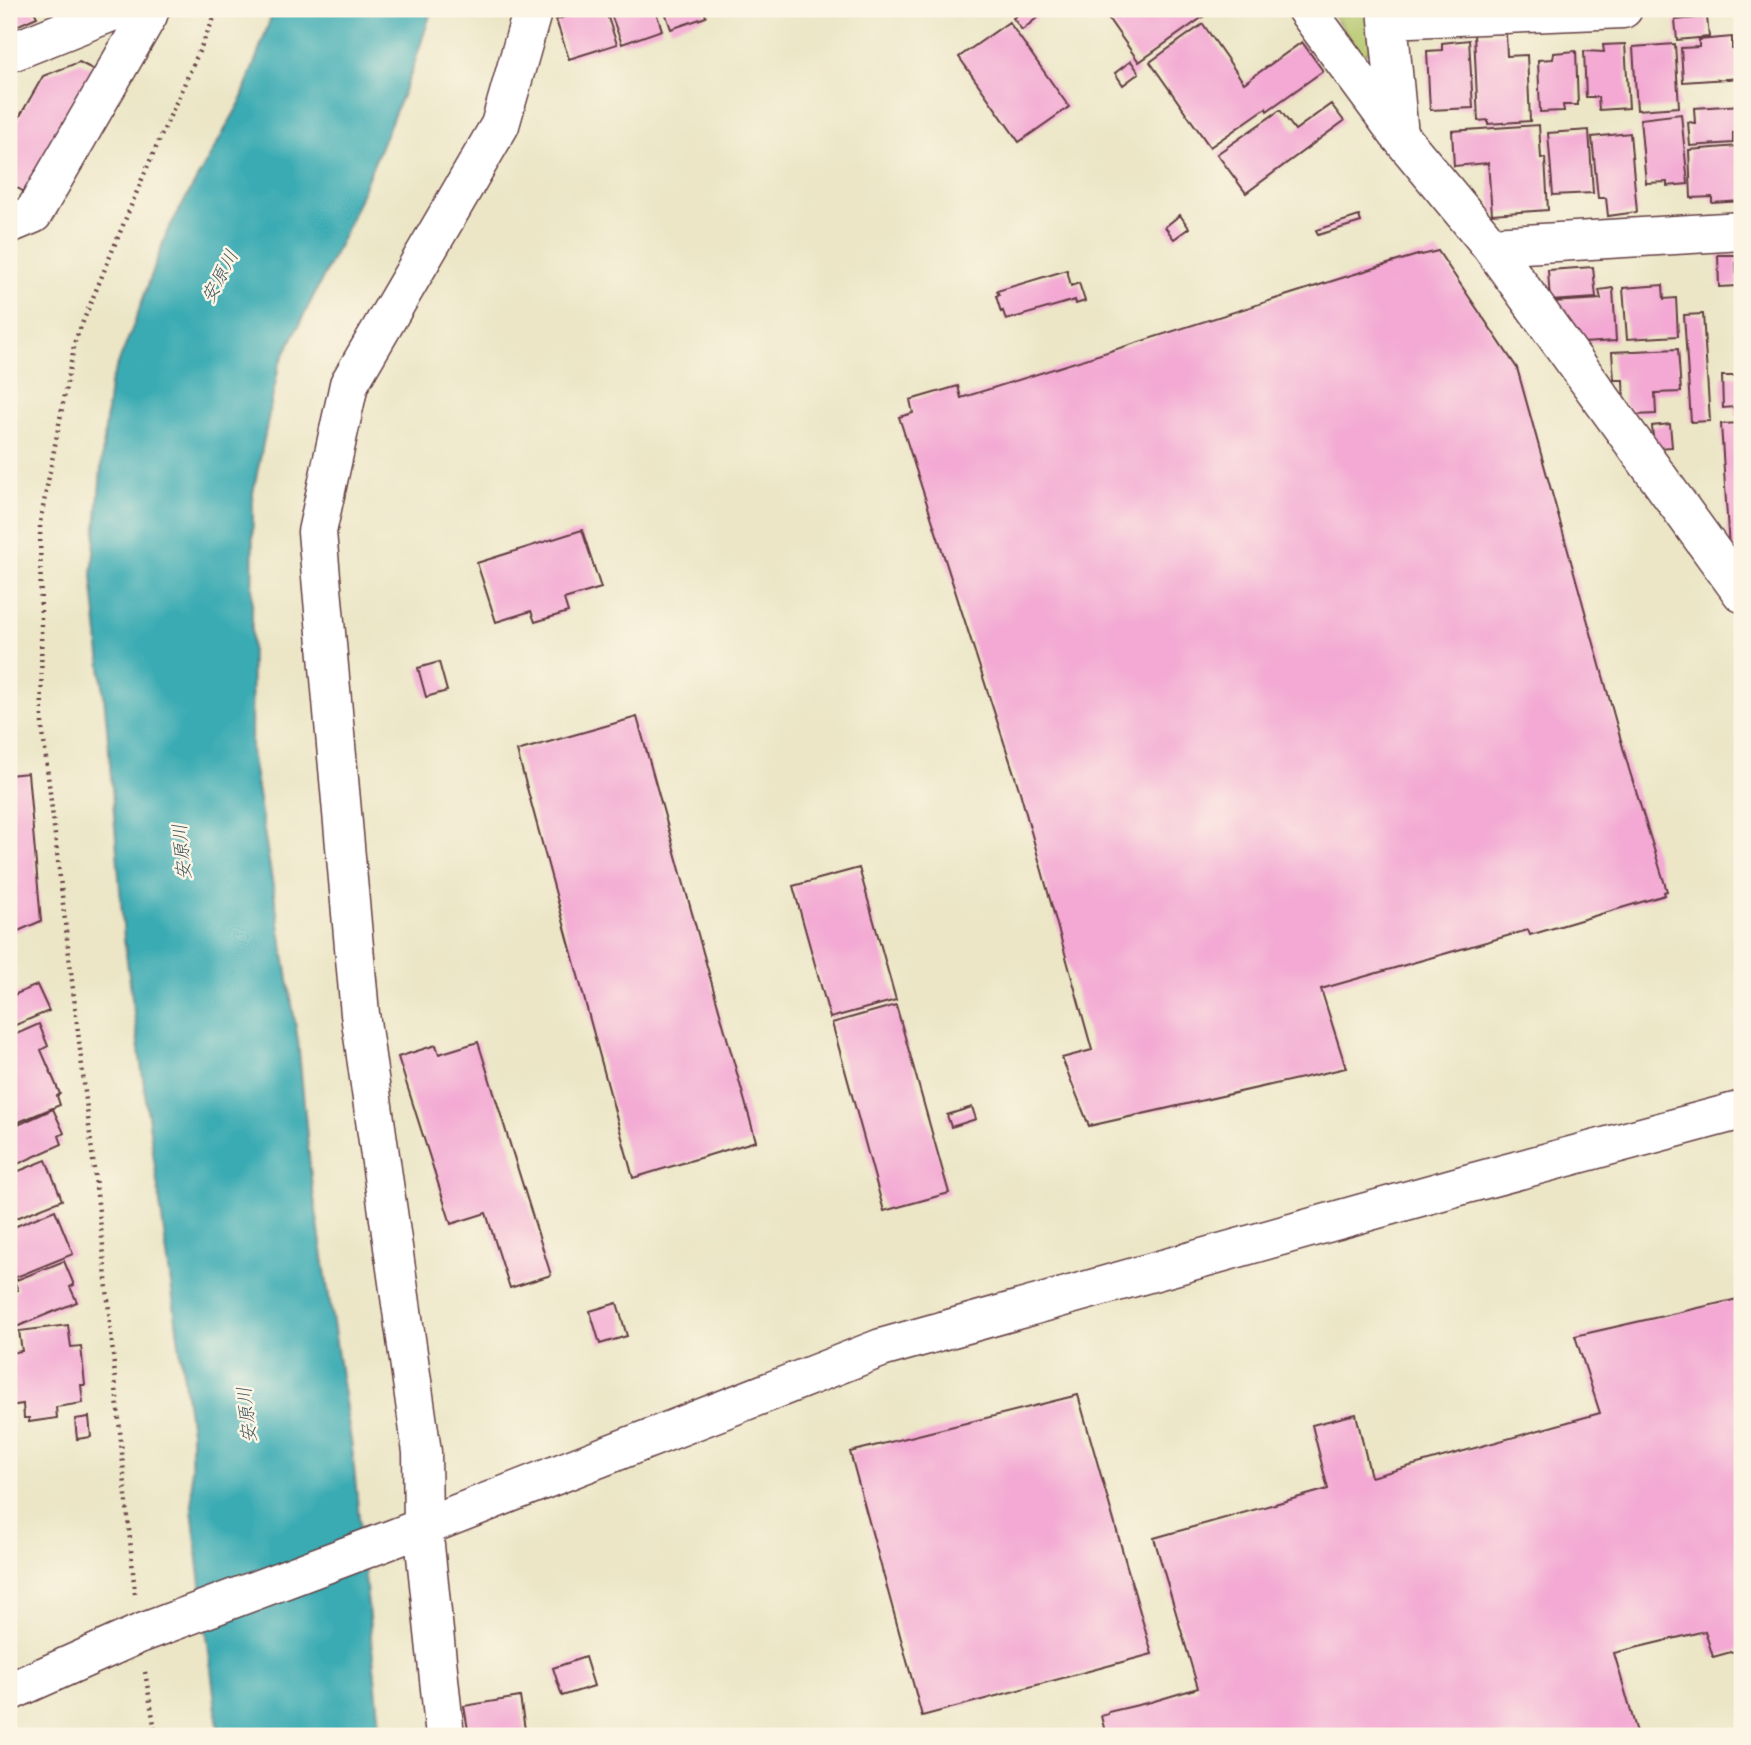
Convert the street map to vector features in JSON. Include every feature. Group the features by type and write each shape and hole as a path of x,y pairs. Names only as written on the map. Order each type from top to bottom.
{"street":[{"path":"9,53 119,9"},
{"path":"9,224 33,214 150,9"},
{"path":"445,1736 409,1533 422,1452 360,1014 317,532 349,384 500,125 533,9"},
{"path":"1306,9 1399,135 1491,246 1742,593"},
{"path":"1399,135 1387,14 1623,9"},
{"path":"1491,246 1742,231"},
{"path":"9,1692 139,1634 409,1533 881,1348 1742,1110"}],"path":[{"path":"156,1736 139,1634 103,1246 42,724 40,523 75,341 145,172 218,9"}],"green space":[{"path":"1329,9 1373,9 1375,49 1361,55"}],"water":[{"name":"安原川","path":"274,9 432,9 411,74 344,235 279,365 253,493 251,751 298,1041 311,1178 352,1448 381,1736 219,1736 192,1509 191,1431 124,939 92,576 110,384 167,232 240,103"}],"building":[{"path":"9,9 33,9 37,17 12,28"},
{"path":"573,9 605,9 617,44 569,59 556,20 574,13"},
{"path":"609,9 655,9 662,30 622,44"},
{"path":"664,9 704,9 706,17 671,29"},
{"path":"1026,9 1039,9 1043,13 1022,30 1013,18"},
{"path":"1122,9 1214,9 1139,62 1108,18"},
{"path":"1707,17 1709,37 1677,40 1675,20"},
{"path":"1009,22 1069,107 1019,142 959,57"},
{"path":"1203,24 1244,83 1302,42 1323,71 1210,147 1150,62"},
{"path":"1506,33 1507,56 1527,55 1530,121 1488,124 1488,120 1478,121 1474,34"},
{"path":"1732,37 1732,49 1742,49 1742,78 1683,82 1681,48 1699,47 1699,40"},
{"path":"1469,40 1473,108 1430,110 1427,51 1442,50 1442,43"},
{"path":"1625,44 1629,108 1599,110 1598,97 1586,97 1584,51 1604,52 1603,45"},
{"path":"1675,44 1679,107 1637,110 1633,47"},
{"path":"1576,51 1578,105 1563,105 1564,111 1540,112 1538,60 1553,59 1554,53"},
{"path":"1131,61 1139,73 1123,85 1115,73"},
{"path":"79,62 104,75 31,196 9,183 9,135 43,76"},
{"path":"1331,104 1344,121 1246,193 1217,154 1280,110 1295,130"},
{"path":"1742,105 1742,132 1733,133 1733,143 1690,146 1688,122 1695,123 1694,108"},
{"path":"1681,114 1688,184 1667,186 1667,182 1646,183 1640,119"},
{"path":"1539,125 1541,158 1545,158 1548,210 1492,214 1488,163 1454,166 1452,131"},
{"path":"1589,130 1593,193 1553,195 1548,133"},
{"path":"1630,133 1637,212 1608,216 1606,198 1598,198 1592,137"},
{"path":"1738,146 1739,165 1742,164 1742,201 1712,203 1712,197 1691,198 1689,150"},
{"path":"1180,215 1189,228 1174,239 1165,227"},
{"path":"1359,216 1361,222 1318,235 1316,230"},
{"path":"1438,251 1517,368 1629,769 1667,891 1664,892 1665,895 1530,935 1528,930 1321,989 1346,1068 1089,1126 1062,1058 1092,1050 1020,792 899,417 913,413 910,400 958,386 961,398 1345,277"},
{"path":"1718,255 1736,255 1737,286 1719,287"},
{"path":"1593,267 1596,298 1550,301 1548,270"},
{"path":"1067,270 1071,286 1079,283 1085,301 1076,304 1075,300 1006,320 996,296 999,295 997,291"},
{"path":"1663,285 1664,299 1676,298 1678,336 1627,339 1623,288"},
{"path":"1613,288 1616,341 1582,343 1551,302 1601,299 1599,290"},
{"path":"1703,314 1710,421 1691,422 1684,315"},
{"path":"1678,349 1681,392 1655,393 1656,414 1634,415 1624,403 1623,380 1614,380 1612,352"},
{"path":"1722,376 1742,376 1742,414 1735,415 1734,407 1723,408"},
{"path":"1742,423 1742,563 1729,548 1721,424"},
{"path":"1670,424 1672,447 1654,448 1652,426"},
{"path":"582,530 601,588 564,599 568,612 535,622 531,611 496,622 477,563"},
{"path":"439,662 447,691 426,697 418,668"},
{"path":"14,712 17,742 9,746 9,714"},
{"path":"637,717 756,1141 633,1178 517,751"},
{"path":"28,773 41,921 9,935 9,775"},
{"path":"859,868 896,1000 830,1018 793,886"},
{"path":"37,985 49,1011 9,1030 9,997"},
{"path":"896,1005 949,1193 884,1211 832,1023"},
{"path":"39,1024 48,1046 41,1050 60,1094 57,1096 60,1105 9,1126 9,1030 12,1036"},
{"path":"478,1042 551,1275 510,1288 486,1213 451,1224 398,1057 436,1045 439,1054"},
{"path":"972,1107 976,1119 951,1127 947,1115"},
{"path":"53,1109 64,1133 59,1136 62,1144 9,1168 9,1129"},
{"path":"46,1160 62,1200 9,1221 9,1175"},
{"path":"55,1210 73,1254 9,1280 9,1229"},
{"path":"64,1261 74,1285 70,1287 77,1302 9,1330 9,1294 18,1290 14,1281"},
{"path":"1742,1298 1742,1649 1713,1657 1705,1631 1614,1653 1638,1736 1106,1736 1101,1716 1108,1712 1198,1688 1154,1538 1328,1489 1312,1425 1356,1414 1371,1477 1600,1413 1575,1336"},
{"path":"617,1303 627,1336 600,1344 590,1311"},
{"path":"68,1325 71,1347 81,1346 85,1385 81,1385 83,1403 56,1407 57,1418 29,1422 29,1418 24,1418 23,1404 9,1406 9,1353 22,1351 19,1331"},
{"path":"1078,1395 1152,1654 922,1716 850,1452"},
{"path":"89,1417 91,1437 77,1439 75,1419"},
{"path":"585,1657 594,1686 562,1696 553,1668"},
{"path":"520,1697 526,1736 469,1736 464,1706"}]}
